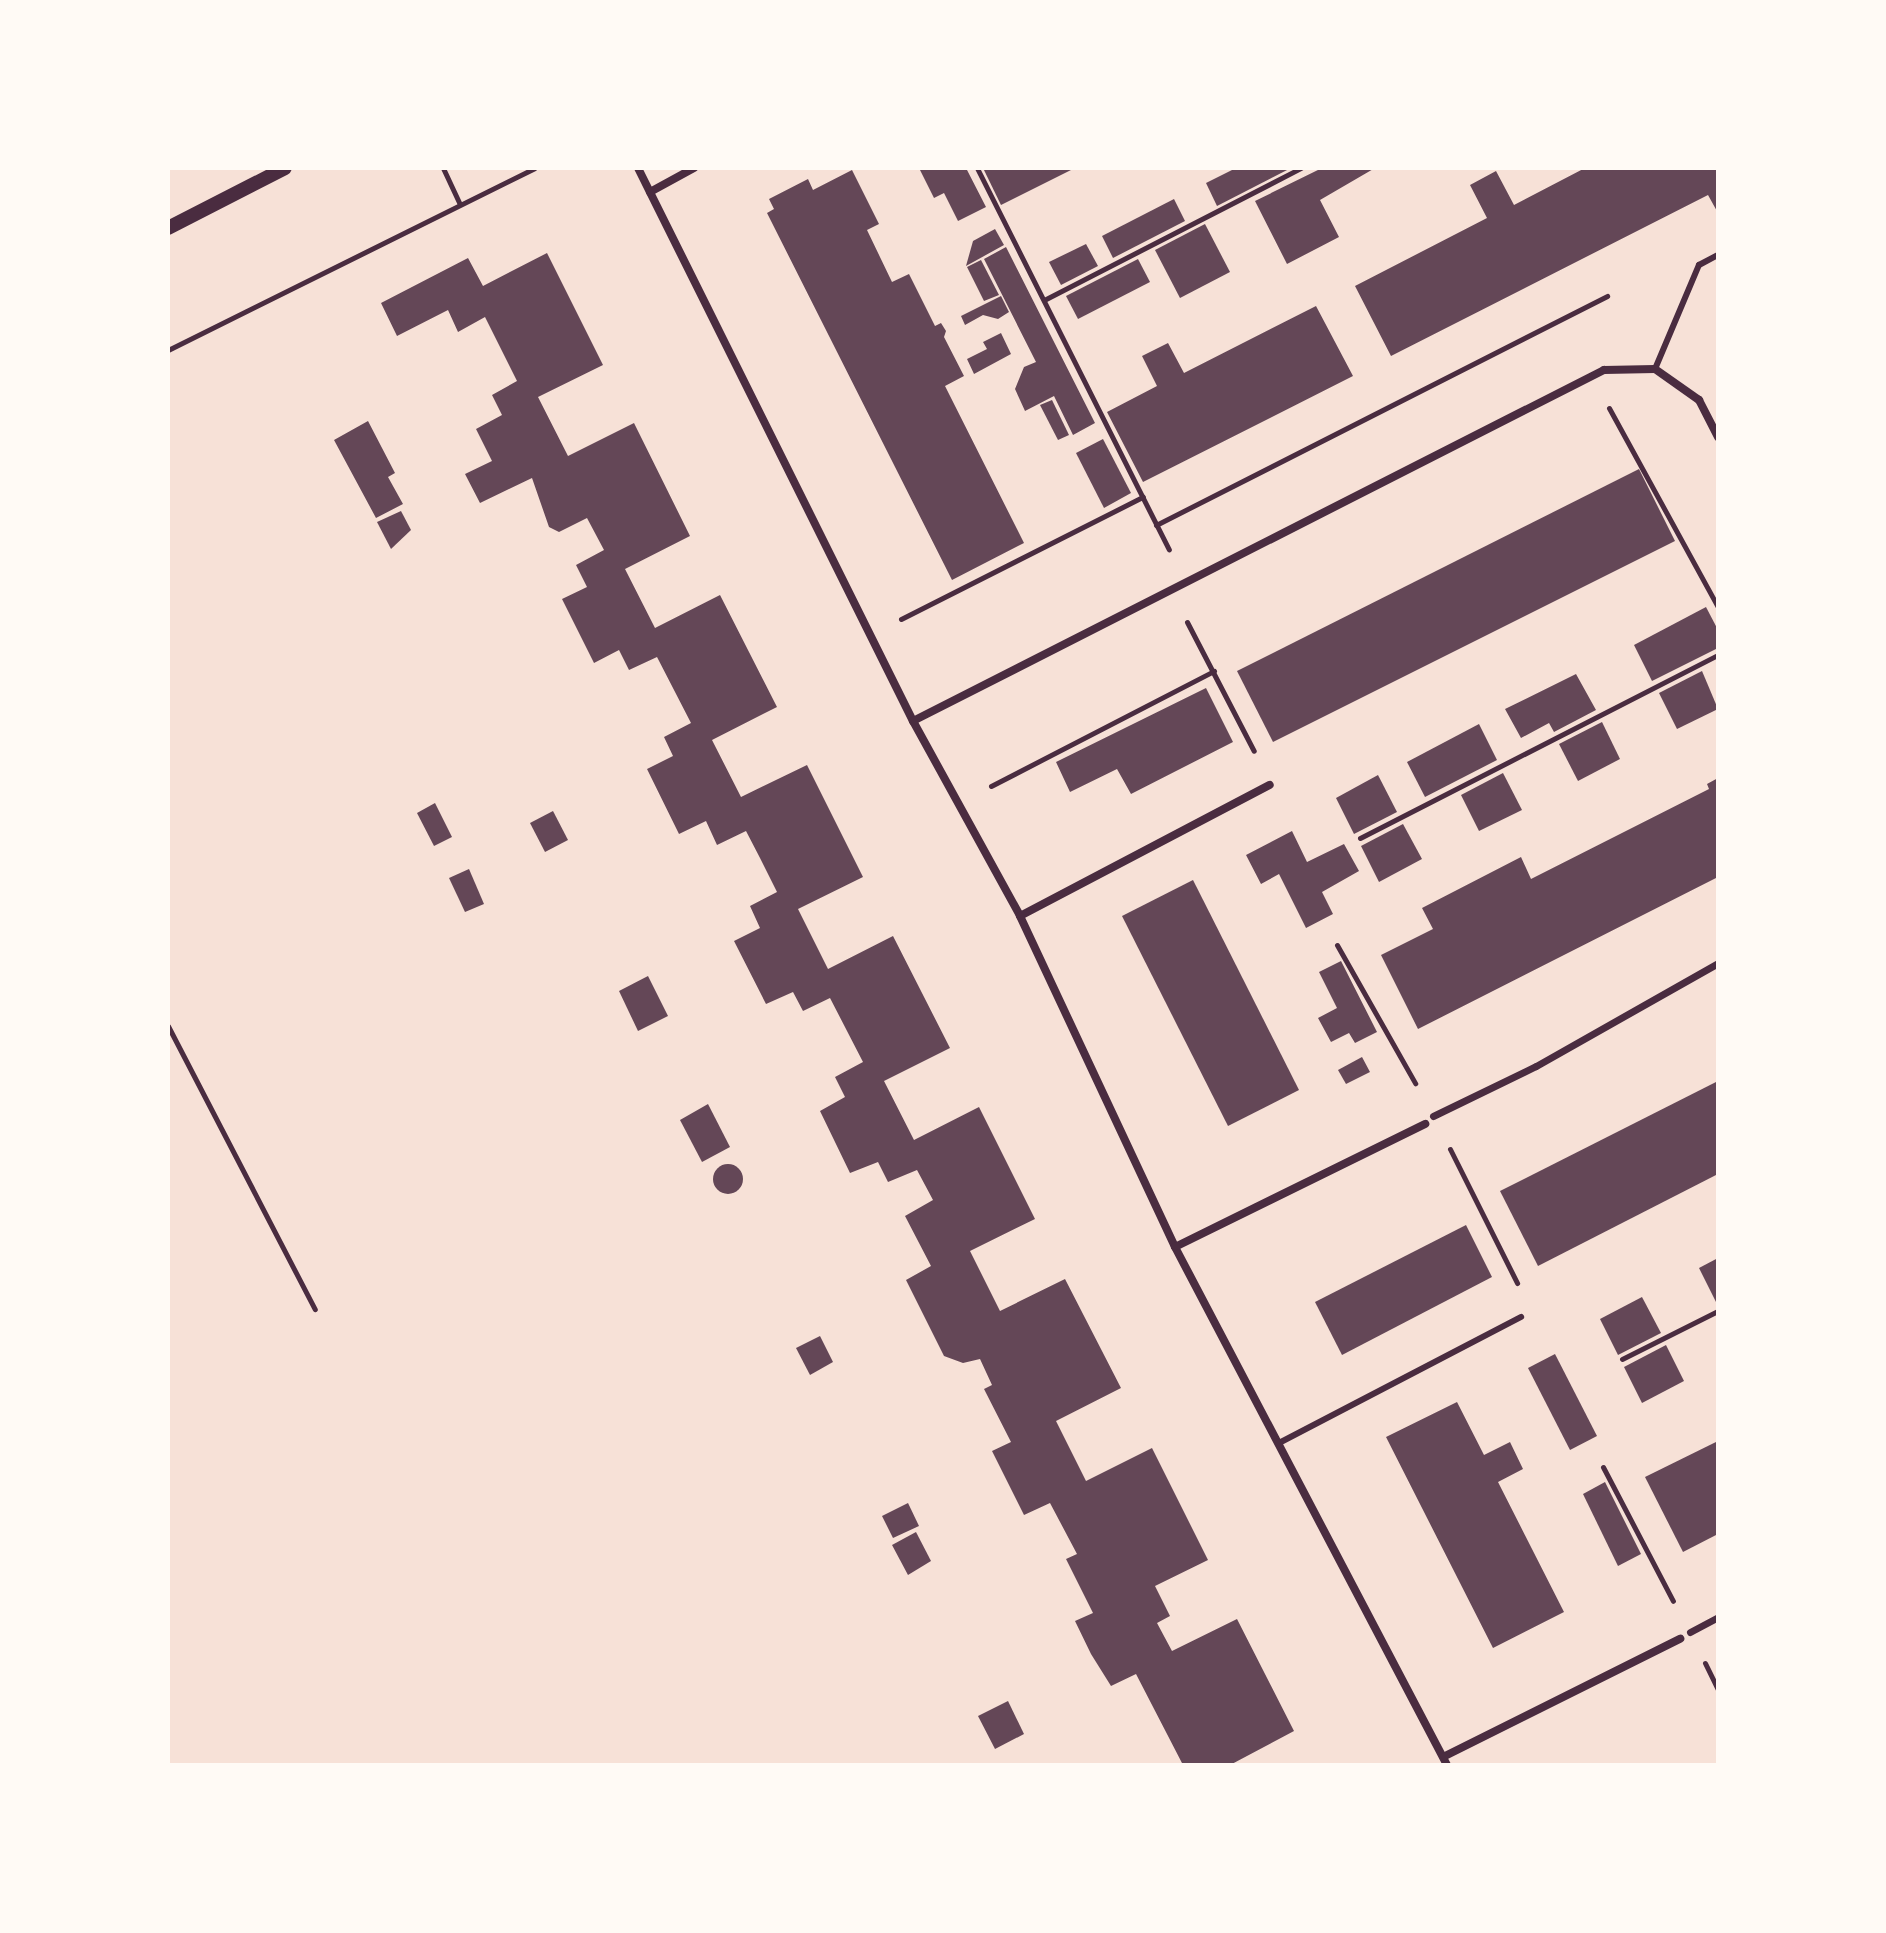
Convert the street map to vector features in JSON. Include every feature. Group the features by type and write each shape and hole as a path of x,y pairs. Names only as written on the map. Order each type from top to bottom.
{"street":[{"path":"168,228 285,168"},
{"path":"638,168 913,721 1020,916 1175,1247 1446,1760 1680,1639"},
{"path":"650,192 694,168"},
{"path":"913,721 1604,370 1655,369 1699,400 1718,437"},
{"path":"1020,916 1270,785"},
{"path":"1433,1116 1536,1066 1718,963"},
{"path":"1175,1247 1425,1124"},
{"path":"1690,1632 1718,1617"}],"lane":[{"path":"1655,369 1699,265 1718,255"},
{"path":"1279,1443 1521,1317"}],"path":[{"path":"443,168 460,204"},
{"path":"168,350 534,168"},
{"path":"977,168 1186,582"},
{"path":"1044,300 1301,168"},
{"path":"1156,525 1607,296"},
{"path":"1592,376 1718,607"},
{"path":"870,634 1143,497"},
{"path":"1170,591 1214,671 1270,785"},
{"path":"1360,838 1718,655"},
{"path":"958,803 1214,671"},
{"path":"1337,945 1433,1116 1532,1312 1521,1317"},
{"path":"168,1026 315,1309"},
{"path":"1622,1359 1718,1311"},
{"path":"1603,1467 1718,1690"}],"building":[{"path":"919,168 966,168 986,207 958,221 944,193 934,198"},
{"path":"983,168 1075,168 1001,205"},
{"path":"1236,168 1291,168 1217,206 1206,183"},
{"path":"1322,168 1375,168 1320,200 1339,237 1287,264 1255,201"},
{"path":"1585,168 1718,168 1718,213 1708,195 1391,356 1355,286 1487,218 1470,185 1496,171 1514,205"},
{"path":"852,170 879,224 867,230 892,282 909,274 935,326 941,323 946,331 944,337 964,376 945,386 1024,543 952,580 767,213 774,209 769,199 808,179 813,190"},
{"path":"1174,199 1185,221 1113,258 1102,236"},
{"path":"1205,224 1230,272 1180,298 1155,250"},
{"path":"995,229 1004,245 966,266 973,241"},
{"path":"1086,244 1098,266 1061,285 1049,262"},
{"path":"1006,247 1095,423 1073,435 1054,396 1025,411 1015,389 1024,367 1036,362 984,259"},
{"path":"547,253 603,365 538,397 568,456 634,423 690,536 625,569 655,628 720,595 777,707 712,740 741,797 807,765 863,877 798,909 828,969 893,936 950,1048 884,1081 914,1140 979,1107 1035,1219 970,1251 1000,1311 1065,1279 1121,1388 1056,1421 1086,1481 1152,1448 1208,1560 1155,1586 1170,1616 1157,1623 1172,1651 1237,1619 1294,1731 1230,1765 1183,1765 1136,1674 1111,1686 1091,1654 1075,1621 1093,1613 1066,1559 1077,1554 1050,1503 1024,1515 992,1451 1011,1442 984,1389 992,1385 980,1359 963,1363 944,1356 906,1280 931,1266 905,1216 933,1200 917,1170 888,1182 878,1162 850,1173 820,1111 845,1097 835,1077 863,1062 830,998 803,1011 793,992 766,1004 734,941 760,928 750,906 777,892 760,858 746,831 717,845 706,821 679,834 647,769 673,756 664,737 691,723 657,657 629,670 619,650 594,663 562,599 587,587 576,565 604,550 587,518 559,532 549,527 532,478 480,503 465,474 492,461 476,429 502,415 492,395 517,381 485,317 458,332 448,310 397,336 381,303 468,258 483,286"},
{"path":"1138,259 1150,282 1078,319 1066,296"},
{"path":"981,260 999,295 984,301 967,267"},
{"path":"1001,296 1009,312 998,319 983,315 965,325 961,316"},
{"path":"1316,306 1353,376 1143,482 1107,412 1157,386 1142,356 1168,343 1184,373"},
{"path":"1001,333 1011,354 974,374 967,359 987,349 983,342"},
{"path":"1052,400 1069,435 1058,440 1040,405"},
{"path":"368,421 395,473 388,477 403,504 376,518 334,440"},
{"path":"1103,439 1131,493 1104,508 1076,453"},
{"path":"1639,469 1675,541 1273,742 1237,671"},
{"path":"401,511 411,530 391,549 377,522"},
{"path":"1706,607 1718,630 1718,648 1652,681 1634,645"},
{"path":"1702,671 1718,709 1677,729 1659,693"},
{"path":"1576,674 1596,710 1554,732 1549,723 1521,738 1505,709"},
{"path":"1206,688 1233,742 1131,794 1117,769 1070,792 1056,762"},
{"path":"1602,722 1620,759 1578,781 1559,744"},
{"path":"1479,724 1497,760 1425,797 1407,762"},
{"path":"1503,773 1522,810 1479,831 1461,795"},
{"path":"1378,775 1397,812 1354,834 1336,798"},
{"path":"1718,778 1718,877 1418,1029 1381,955 1433,929 1422,908 1521,857 1531,879 1709,789 1707,784"},
{"path":"435,803 452,837 434,846 417,813"},
{"path":"553,811 568,840 545,852 530,823"},
{"path":"1403,824 1422,859 1379,882 1361,846"},
{"path":"1292,831 1307,862 1344,844 1359,871 1322,892 1333,914 1306,928 1279,874 1261,884 1246,855"},
{"path":"469,869 484,904 465,912 449,878"},
{"path":"1193,880 1299,1090 1228,1126 1122,916"},
{"path":"1341,961 1377,1032 1355,1043 1349,1033 1331,1042 1318,1018 1337,1008 1319,972"},
{"path":"648,976 668,1016 638,1031 619,991"},
{"path":"1362,1057 1370,1072 1346,1084 1338,1070"},
{"path":"1718,1081 1718,1174 1538,1266 1500,1191"},
{"path":"708,1104 730,1147 702,1162 680,1120"},
{"path":"728,1164 739,1168 743,1179 739,1190 728,1194 717,1190 713,1179 717,1168"},
{"path":"1466,1225 1492,1277 1342,1355 1315,1302"},
{"path":"1718,1258 1718,1306 1699,1268"},
{"path":"1642,1297 1661,1333 1618,1355 1600,1319"},
{"path":"820,1336 833,1362 810,1375 796,1348"},
{"path":"1666,1345 1684,1381 1642,1403 1624,1367"},
{"path":"1555,1354 1597,1436 1570,1450 1528,1368"},
{"path":"1457,1402 1484,1455 1510,1442 1523,1469 1498,1482 1564,1612 1493,1648 1386,1437"},
{"path":"1718,1441 1718,1534 1683,1552 1645,1477"},
{"path":"1605,1482 1641,1554 1618,1566 1583,1494"},
{"path":"908,1503 919,1526 893,1538 882,1516"},
{"path":"916,1532 931,1561 908,1575 892,1545"},
{"path":"1008,1701 1024,1734 995,1749 978,1716"}]}
